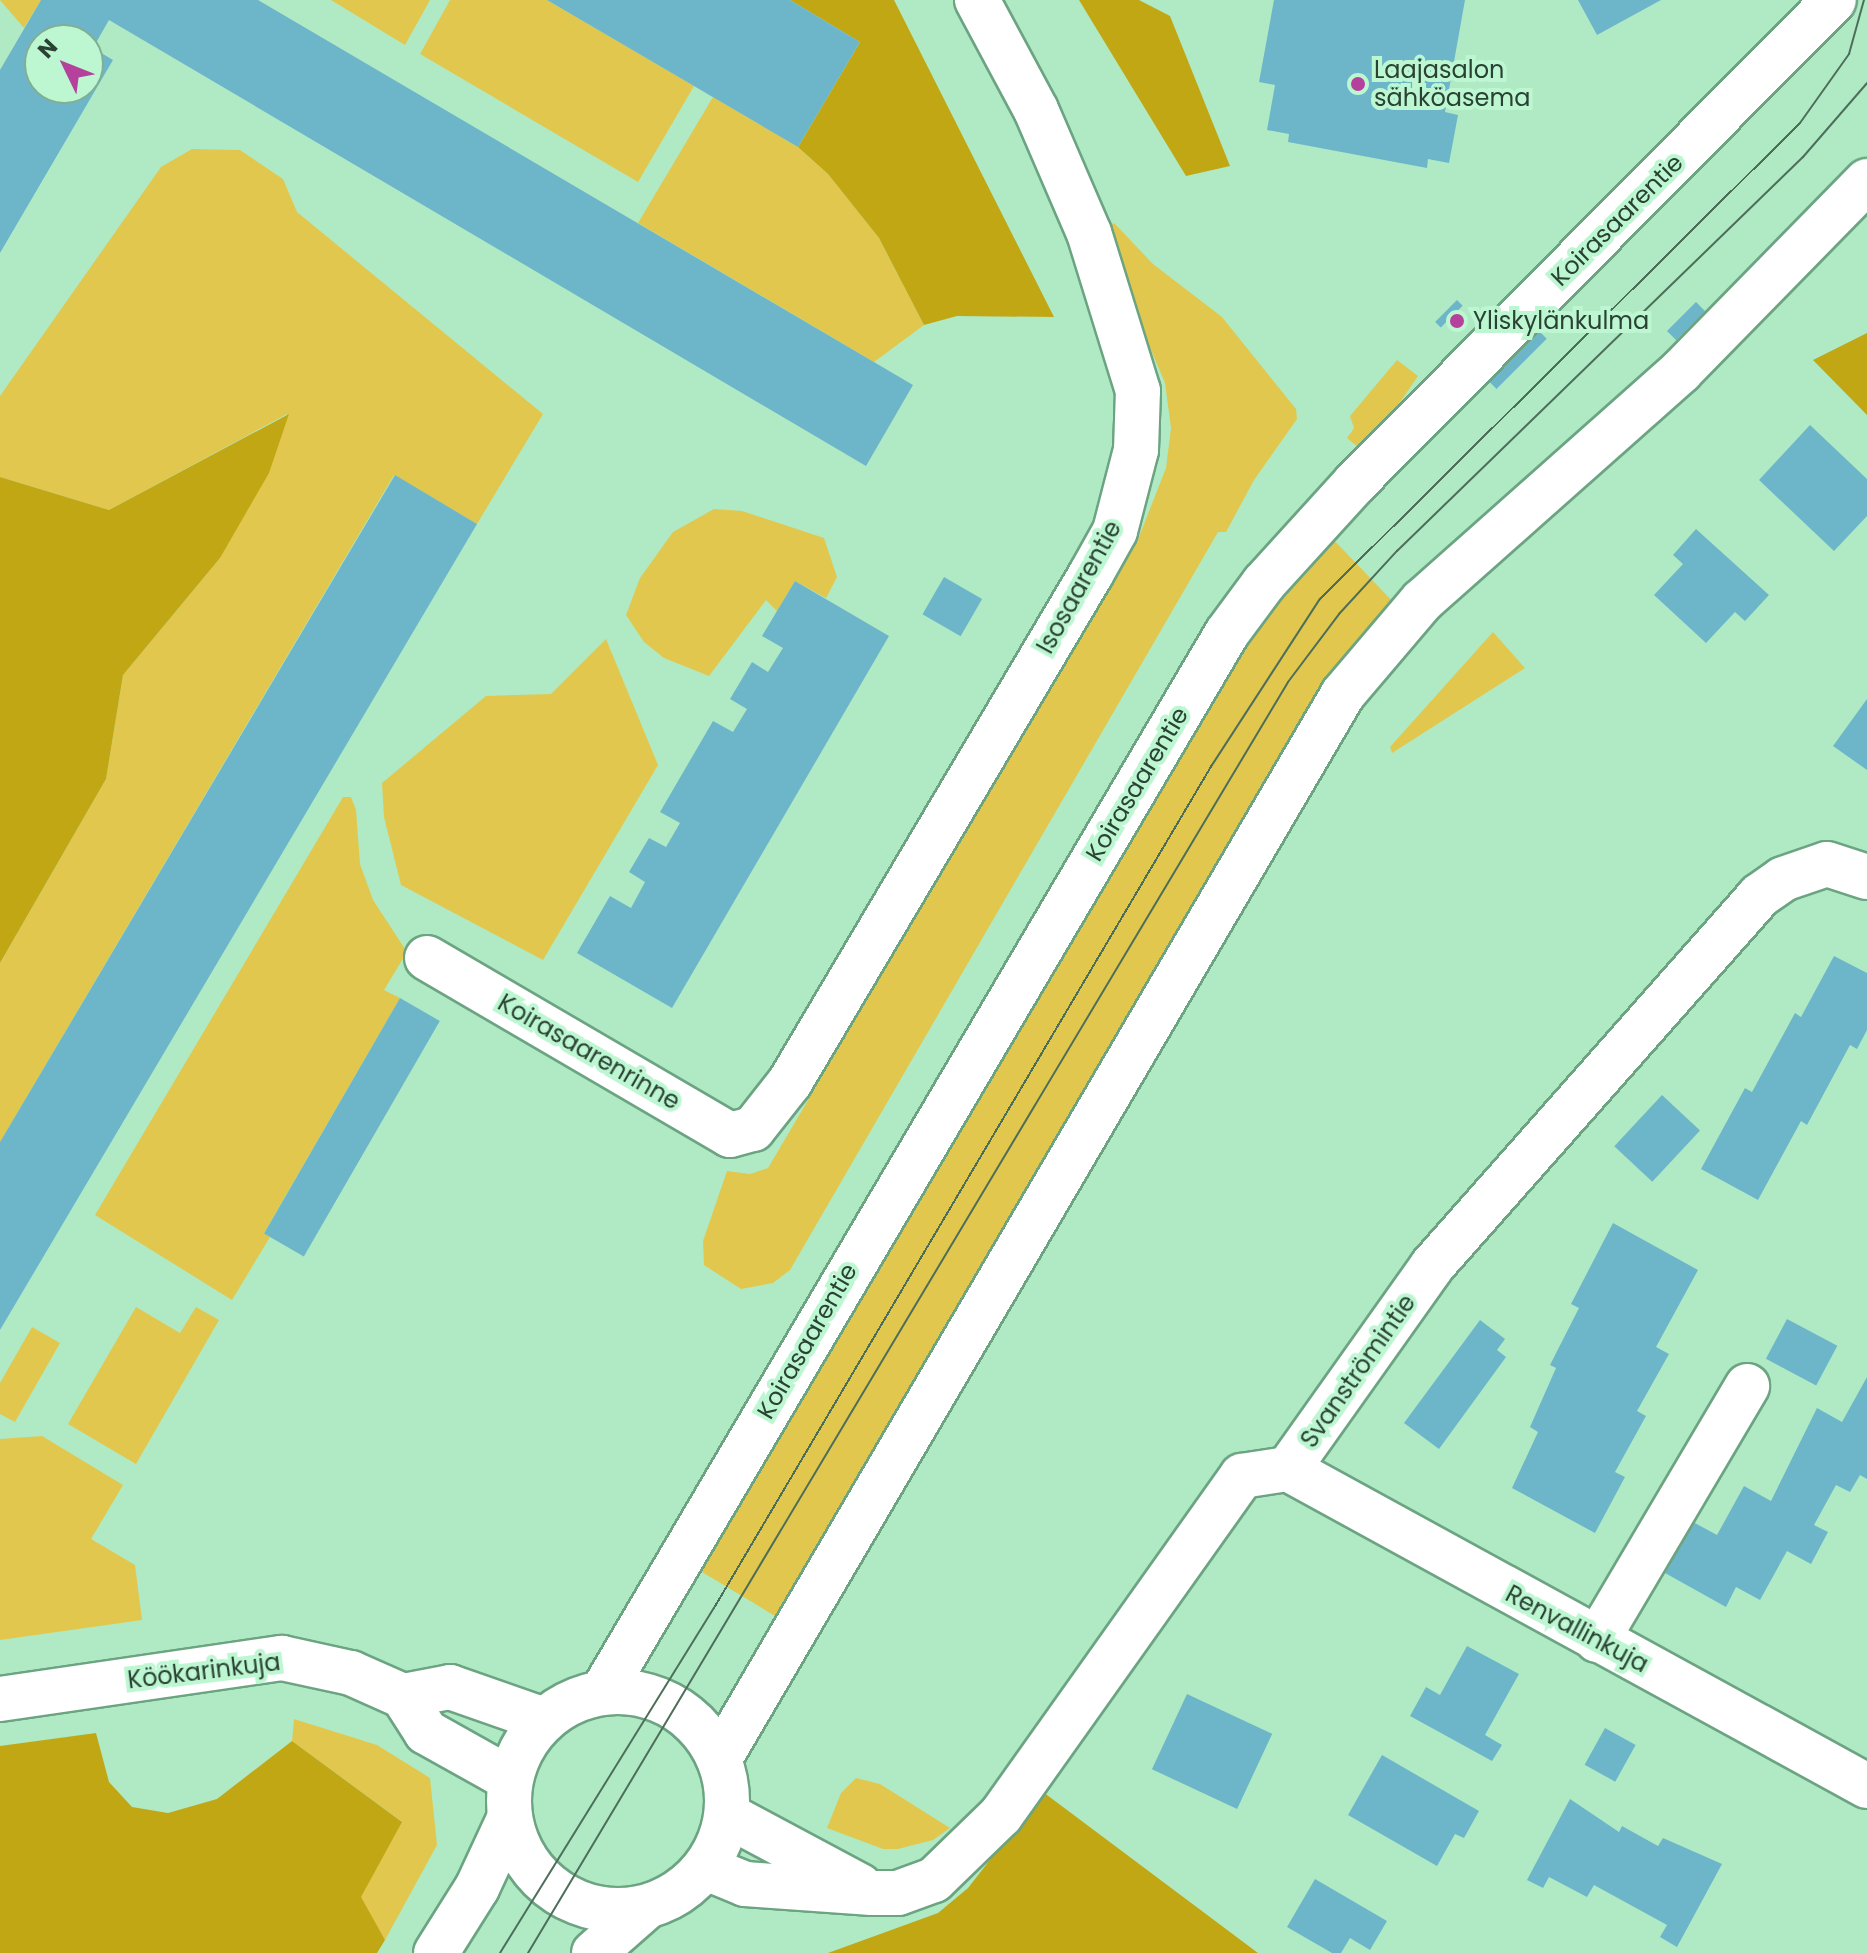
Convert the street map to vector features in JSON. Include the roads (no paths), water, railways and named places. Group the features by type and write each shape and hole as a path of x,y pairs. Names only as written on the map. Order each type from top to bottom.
{"main road":[{"name":"Isosaarentie","path":"753,1129 790,1082 1091,574 1115,531 1136,450 1138,391 1089,233 1036,110 977,0"},
{"name":"Koirasaarentie","path":"603,1691 1227,633 1264,583 1355,483 1834,0"},
{"path":"1849,0 1867,16"},
{"path":"720,1758 1343,694 1422,601 1681,371 1867,181"},
{"name":"Svanströmintie","path":"706,1868 745,1884 872,1893 898,1893 934,1880 1001,1815 1242,1476 1288,1469 1432,1266 1759,896 1783,879 1827,864 1867,877"},
{"name":"Koirasaarenrinne","path":"427,958 730,1135 753,1129"},
{"path":"1597,1640 1747,1386"},
{"name":"Renvallinkuja","path":"1288,1469 1597,1640 1861,1770"},
{"name":"Köökarinkuja","path":"0,1699 282,1658 351,1673 403,1696"},
{"path":"544,1720 450,1687 403,1696 426,1732 510,1799 520,1852 543,1883 563,1897 602,1911 644,1909"},
{"path":"436,1953 477,1888 510,1799 523,1747 544,1720 562,1706 603,1691 657,1699 677,1709 704,1732 720,1758 728,1787 727,1815 706,1868 678,1894 644,1909 594,1953"},
{"path":"727,1815 872,1893"}],"tram line":[{"path":"500,1953 714,1608 1212,765 1320,599 1800,123 1849,54 1864,0"},
{"path":"528,1953 1288,682 1339,614 1397,551 1803,157 1867,83"}],"place":[{"name":"Laajasalon sähköasema","path":"1358,84"},
{"name":"Yliskylänkulma","path":"1457,321"}]}
